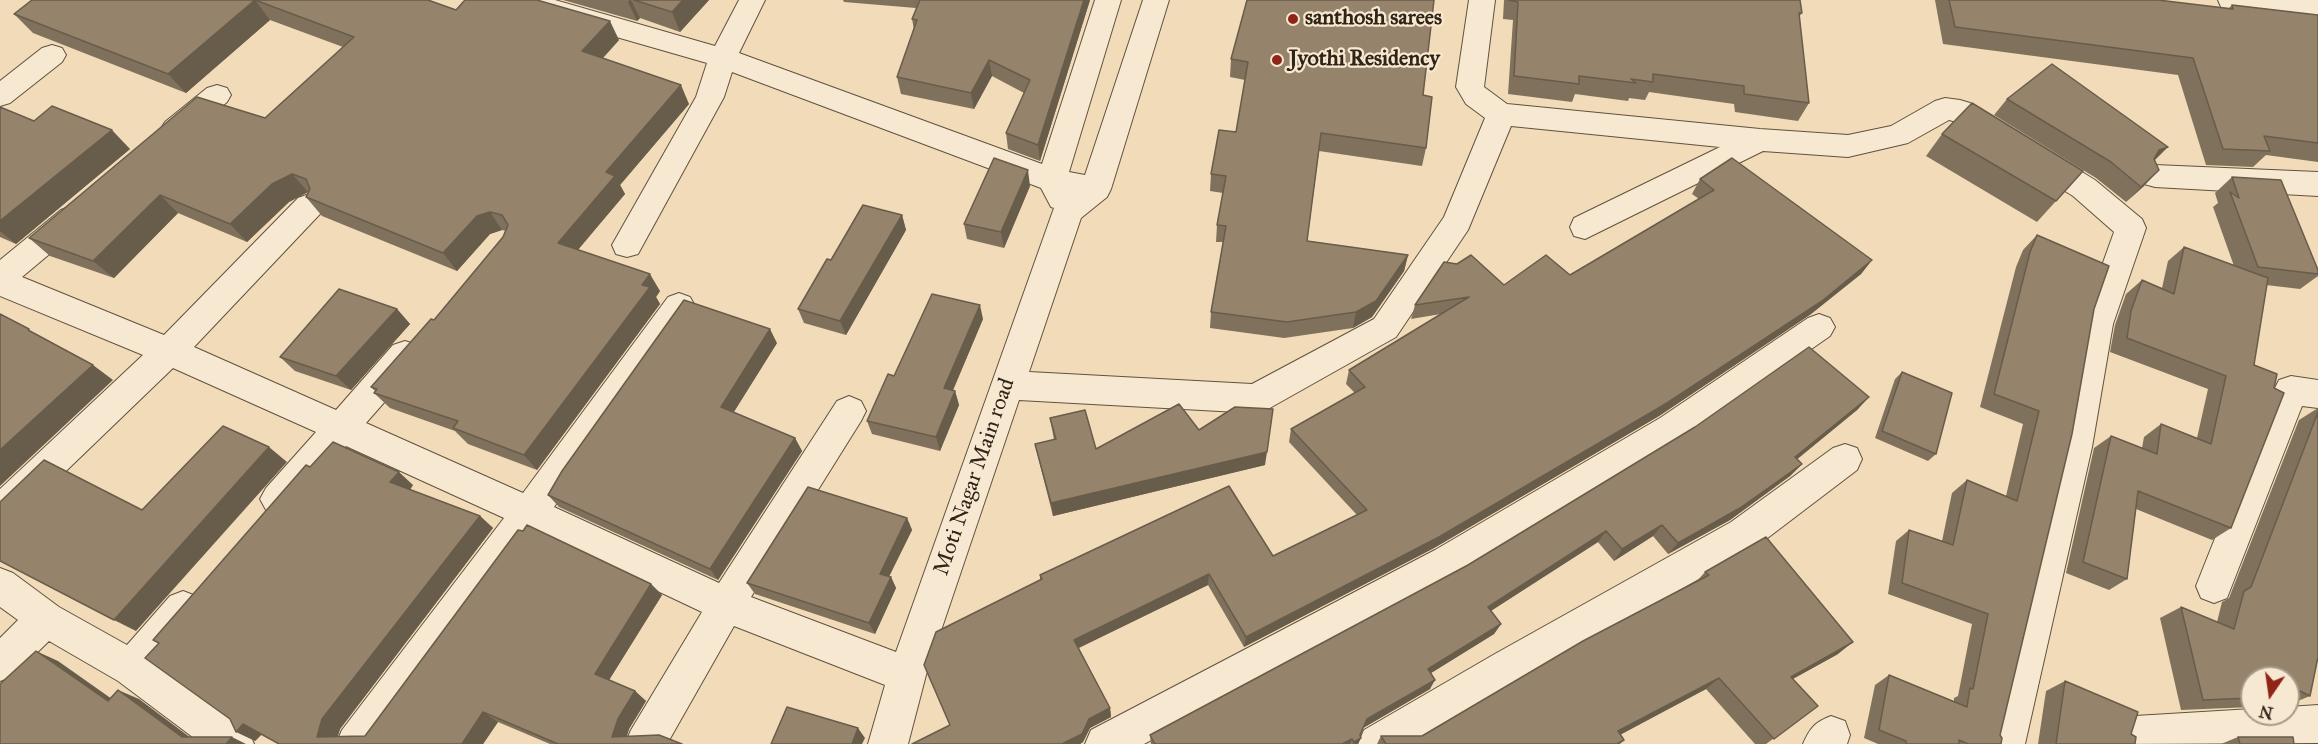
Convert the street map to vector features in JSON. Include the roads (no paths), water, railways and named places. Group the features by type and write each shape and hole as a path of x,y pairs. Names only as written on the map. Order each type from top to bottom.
{"street":[{"path":"522,0 723,58 1052,180 1096,189"},
{"path":"627,244 710,97 723,58 752,0"},
{"path":"1108,0 1052,180 1068,211 1096,189 1156,0"},
{"path":"1482,0 1470,87 1476,97 1502,114 1760,140 1848,146 1898,135 1945,109 1960,111 2084,188 2131,228 2097,324 2075,447 2005,744"},
{"path":"2231,0 2318,9"},
{"path":"0,96 52,55"},
{"path":"154,148 217,95"},
{"path":"1007,385 1256,399 1384,328 1457,222 1502,114"},
{"path":"1585,227 1760,140"},
{"path":"2155,176 2318,184"},
{"path":"90,202 0,280 169,351 529,513 726,605 907,675"},
{"path":"0,512 169,351 309,206"},
{"name":"Moti Nagar Main road","path":"888,744 907,675 1068,211"},
{"path":"356,744 529,513 679,306"},
{"path":"1105,744 1448,562 1672,428 1819,327"},
{"path":"255,526 426,332"},
{"path":"2214,585 2291,390 2318,394"},
{"path":"645,744 726,605 849,411"},
{"path":"1378,744 1506,668 1744,534 1845,459"},
{"path":"0,585 46,619 131,668 234,744"},
{"path":"131,668 201,588"},
{"path":"0,663 46,619"},
{"path":"2133,744 2134,735 2318,724"}],"place":[{"name":"santhosh sarees","path":"1293,19"},
{"name":"Jyothi Residency","path":"1277,60"}]}
